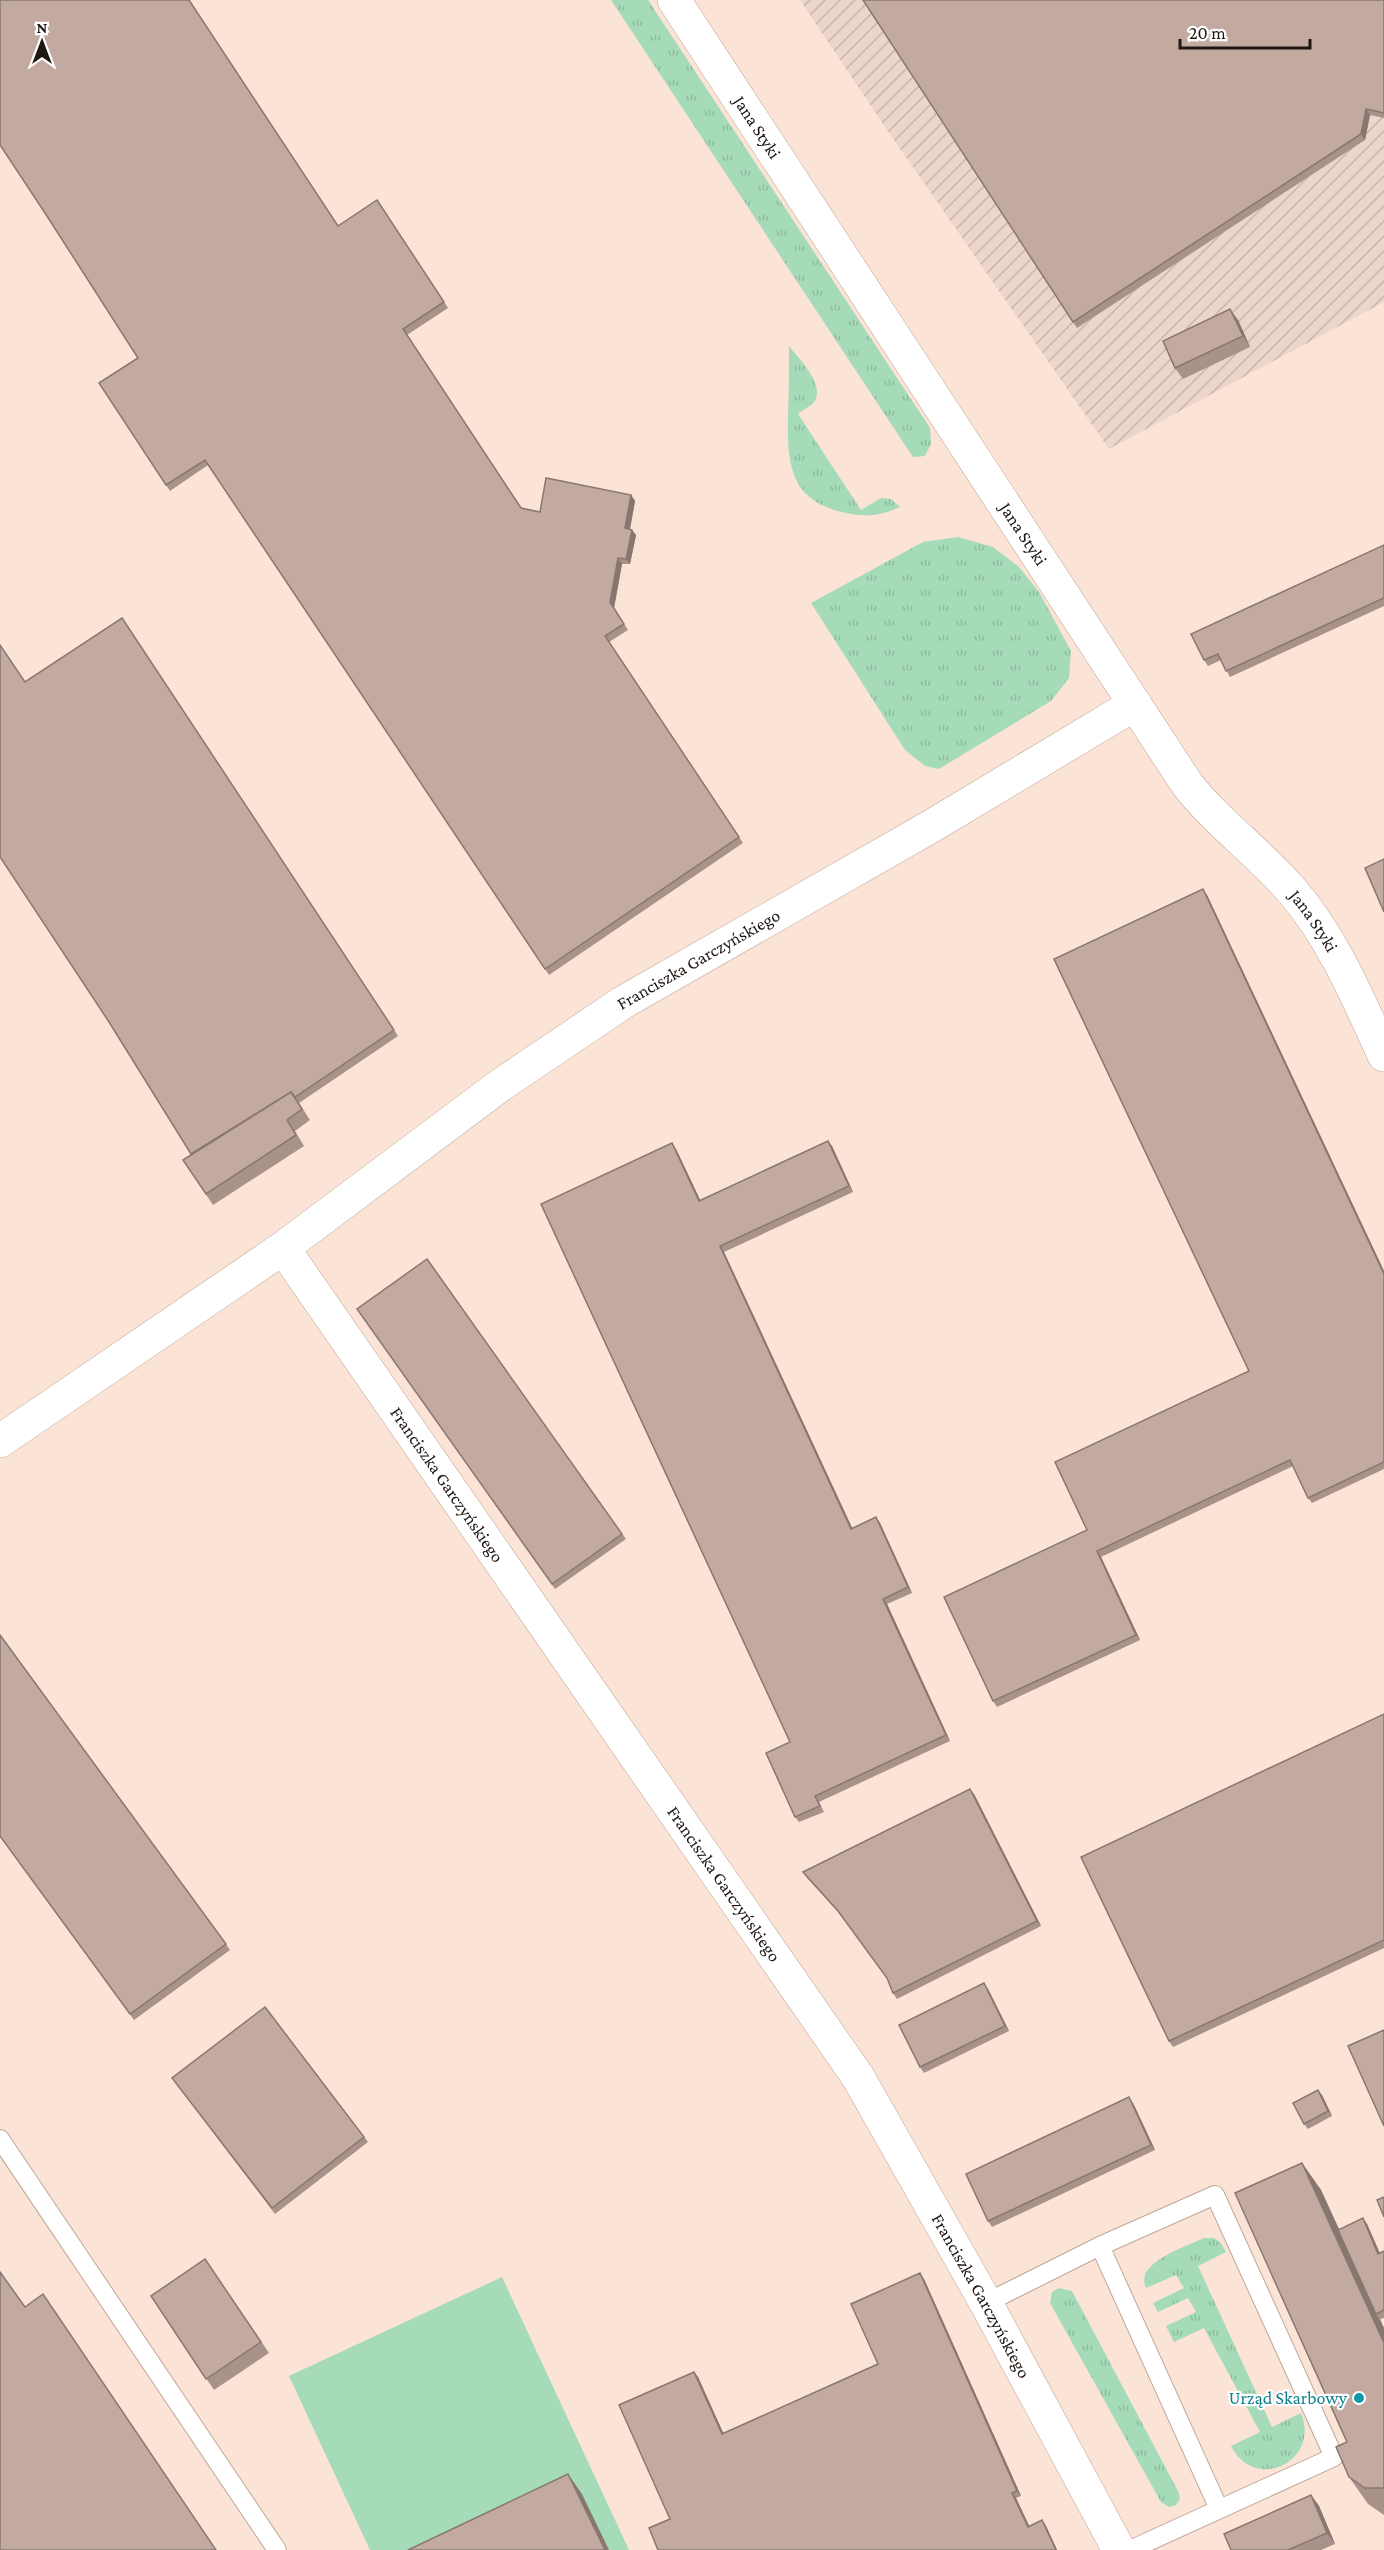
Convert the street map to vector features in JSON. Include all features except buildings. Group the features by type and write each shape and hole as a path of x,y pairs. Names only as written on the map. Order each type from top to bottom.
{"street":[{"name":"Jana Styki","path":"674,0 1134,704 1202,803 1269,866 1317,922 1339,959 1384,1055"},
{"name":"Franciszka Garczyńskiego","path":"0,1441 283,1248 502,1084 622,1003 920,833 1134,704"},
{"name":"Franciszka Garczyńskiego","path":"283,1248 858,2077 987,2304 1119,2550"}],"lane":[{"path":"0,2139 278,2550"},
{"path":"987,2304 1100,2246 1215,2195 1334,2457 1130,2550"},
{"path":"1100,2246 1219,2509"}],"shaded area":[{"path":"800,0 1384,0 1384,302 1109,449 883,124"}],"green space":[{"path":"611,0 648,0 930,428 931,444 925,456 913,457"},
{"path":"789,346 810,372 817,388 814,402 798,414 861,510 881,498 891,499 900,507 878,514 850,514 824,506 801,488 795,477 789,448"},
{"path":"958,537 993,547 1019,567 1039,592 1071,651 1069,678 1051,701 939,769 925,766 905,750 811,603 923,542"},
{"path":"1204,2238 1214,2238 1221,2243 1226,2252 1198,2266 1272,2427 1301,2413 1305,2430 1302,2445 1294,2457 1282,2466 1269,2469 1254,2468 1241,2460 1231,2446 1260,2432 1204,2328 1174,2342 1166,2326 1196,2312 1188,2298 1158,2312 1153,2303 1184,2288 1176,2275 1146,2288 1144,2279 1147,2270 1154,2263"},
{"path":"502,2277 629,2550 370,2550 289,2376"},
{"path":"1059,2288 1072,2291 1179,2493 1180,2499 1176,2505 1169,2507 1161,2502 1050,2303 1052,2292"}],"place":[{"name":"Urząd Skarbowy","path":"1359,2398"}]}
